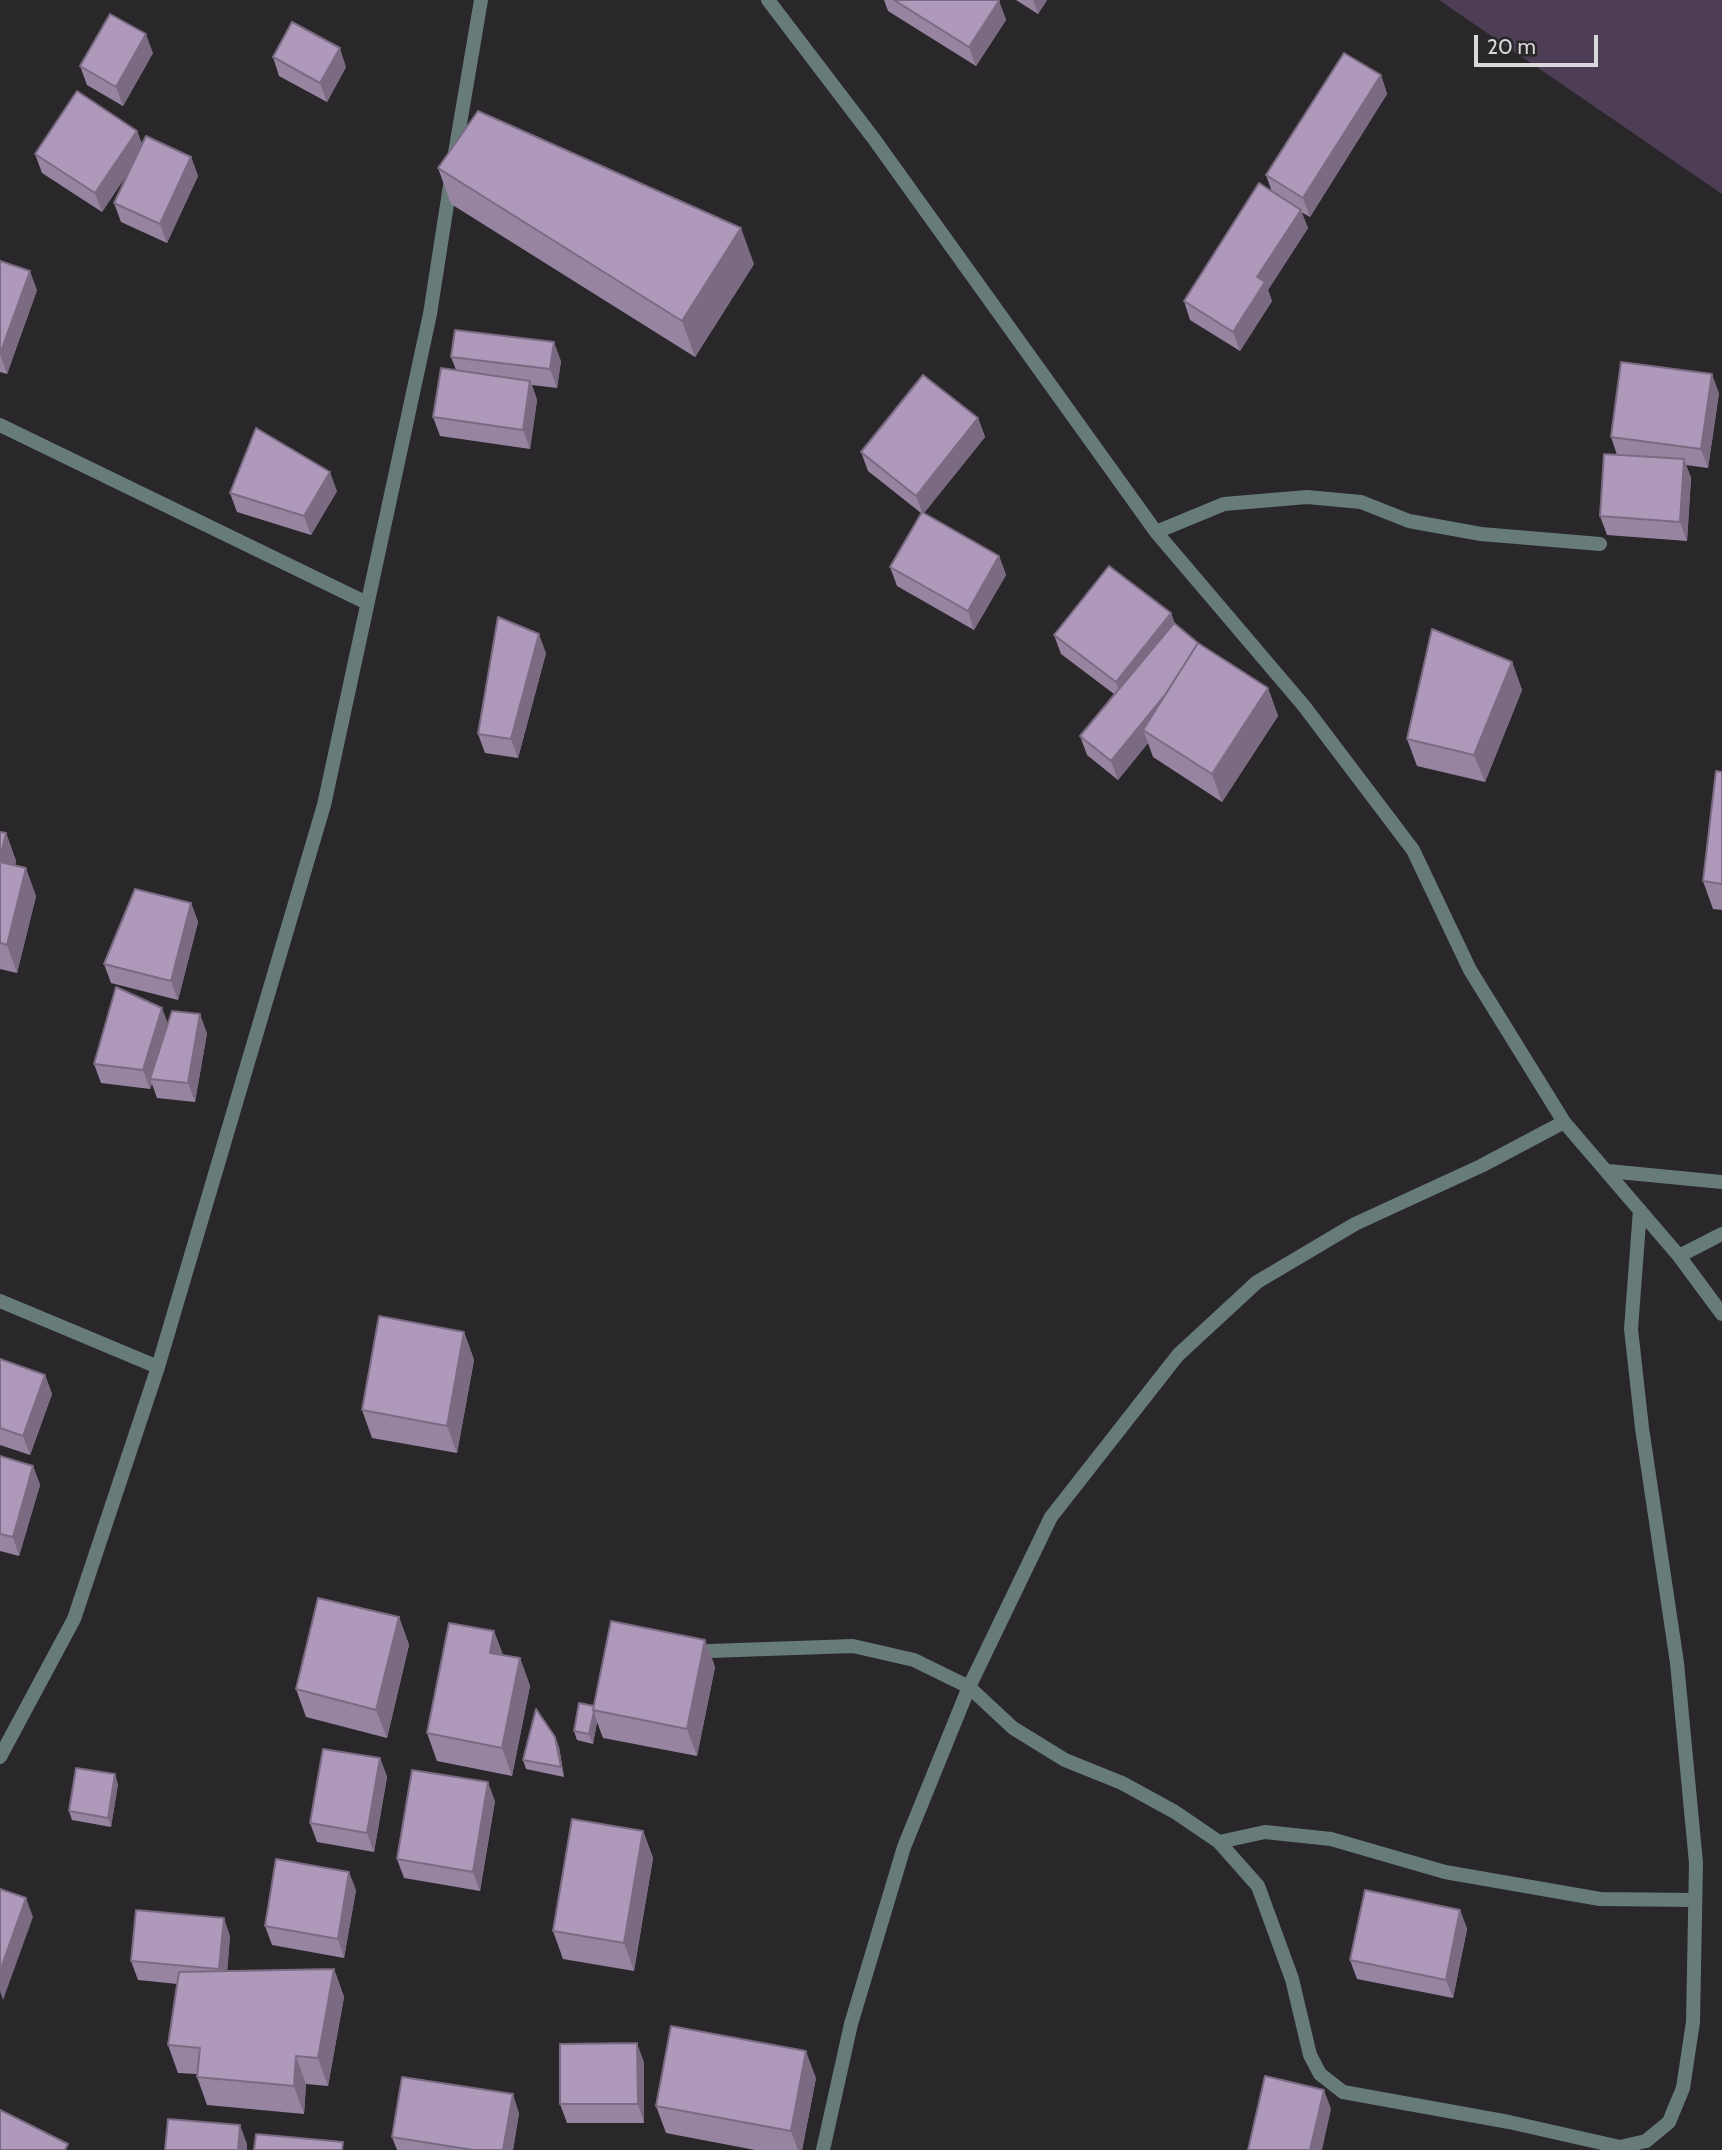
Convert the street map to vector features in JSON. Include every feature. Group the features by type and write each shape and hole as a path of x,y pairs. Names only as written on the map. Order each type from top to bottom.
{"street":[{"path":"0,1757 74,1619 158,1367 324,805 430,314 481,0"},
{"path":"768,0 874,139 1156,532 1304,706 1413,850 1470,970 1564,1122 1679,1256 1722,1314"},
{"path":"0,425 367,603"},
{"path":"1156,532 1224,504 1307,497 1361,502 1409,521 1481,534 1600,544"},
{"path":"823,2150 851,2024 904,1847 969,1687 1051,1517 1178,1355 1257,1282 1354,1224 1481,1166 1564,1122"},
{"path":"1608,1171 1722,1182"},
{"path":"709,1651 853,1646 914,1660 969,1687 1013,1728 1065,1760 1122,1783 1175,1812 1219,1842 1258,1886 1292,1979 1310,2055 1320,2074 1343,2092 1509,2122 1620,2147 1646,2141 1669,2122 1683,2088 1693,2022 1696,1863 1677,1662 1642,1429 1631,1329 1640,1210"},
{"path":"1679,1256 1722,1234"},
{"path":"0,1301 158,1367"},
{"path":"1219,1842 1265,1832 1331,1839 1445,1871 1600,1899 1695,1900"}],"shaded area":[{"path":"1439,0 1722,0 1722,194"}],"building":[{"path":"894,0 997,0 999,1 969,47"},
{"path":"110,14 146,34 116,87 80,66"},
{"path":"292,22 340,48 320,83 273,57"},
{"path":"1344,53 1381,75 1303,198 1266,175"},
{"path":"77,91 137,131 95,193 35,154"},
{"path":"478,111 741,228 682,321 438,168"},
{"path":"146,136 191,157 160,224 114,203"},
{"path":"1259,183 1301,210 1257,277 1265,282 1233,332 1184,301"},
{"path":"0,261 30,271 0,354"},
{"path":"455,330 554,342 550,369 451,357"},
{"path":"1621,362 1712,374 1701,449 1611,437"},
{"path":"441,368 530,381 523,430 433,417"},
{"path":"923,375 978,418 916,496 861,452"},
{"path":"256,428 330,472 304,516 230,493"},
{"path":"1604,454 1684,459 1680,522 1600,516"},
{"path":"922,512 999,556 968,611 890,567"},
{"path":"1109,566 1171,613 1116,682 1054,635"},
{"path":"498,617 539,634 511,739 478,734"},
{"path":"1174,623 1198,643 1165,695 1111,761 1080,736"},
{"path":"1432,629 1512,662 1474,755 1407,739"},
{"path":"1198,643 1268,688 1212,774 1143,730"},
{"path":"1716,771 1722,772 1722,884 1703,881"},
{"path":"0,832 6,833 0,858"},
{"path":"0,862 26,868 7,945 0,943"},
{"path":"135,889 191,903 171,981 104,964"},
{"path":"116,987 162,1008 143,1070 94,1064"},
{"path":"172,1011 200,1014 188,1083 150,1079"},
{"path":"379,1316 464,1332 447,1426 362,1410"},
{"path":"0,1359 45,1375 23,1436 0,1428"},
{"path":"0,1456 33,1466 13,1537 0,1534"},
{"path":"318,1598 399,1617 376,1710 296,1689"},
{"path":"611,1621 705,1640 687,1729 593,1710"},
{"path":"449,1623 494,1631 490,1653 520,1658 502,1748 427,1733"},
{"path":"579,1703 594,1706 589,1734 574,1731"},
{"path":"536,1709 555,1737 561,1767 523,1760"},
{"path":"323,1749 380,1758 367,1833 310,1823"},
{"path":"76,1768 115,1774 108,1818 69,1811"},
{"path":"412,1770 488,1782 473,1872 397,1859"},
{"path":"572,1819 643,1831 624,1943 553,1931"},
{"path":"276,1859 349,1872 338,1939 265,1926"},
{"path":"0,1889 26,1898 0,1971"},
{"path":"1365,1890 1460,1910 1446,1980 1350,1960"},
{"path":"136,1910 224,1918 219,1969 131,1961"},
{"path":"334,1969 318,2058 296,2056 294,2086 197,2077 200,2048 168,2045 179,1972"},
{"path":"671,2026 806,2051 791,2131 656,2106"},
{"path":"637,2043 638,2104 560,2104 560,2044"},
{"path":"1265,2076 1324,2090 1310,2150 1248,2150"},
{"path":"402,2077 513,2094 503,2150 473,2150 392,2137"},
{"path":"0,2110 68,2144 65,2150 0,2150"},
{"path":"168,2119 240,2125 238,2150 165,2150"},
{"path":"256,2134 343,2142 342,2150 254,2150"}]}
